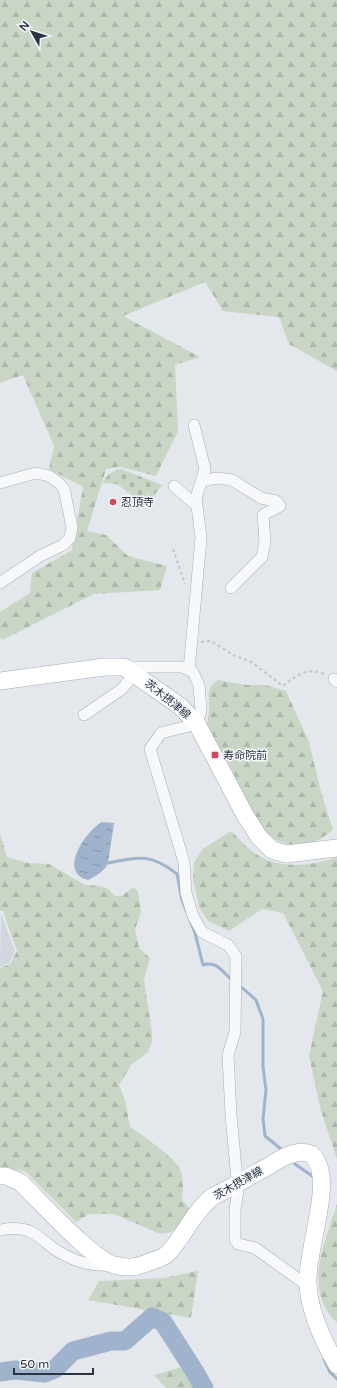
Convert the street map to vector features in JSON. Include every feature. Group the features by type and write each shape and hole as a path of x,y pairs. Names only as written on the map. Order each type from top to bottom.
{"main road":[{"path":"0,681 104,667 129,670"},
{"name":"茨木摂津線","path":"129,670 180,706 197,724 245,815 259,837 272,850 286,854 337,848"},
{"name":"茨木摂津線","path":"0,1176 6,1176 20,1182 98,1257 114,1265 135,1268 165,1256 182,1237 200,1208 212,1197 279,1160 299,1153 310,1154 322,1163 329,1179 328,1195 310,1260 308,1286 311,1307 327,1347 337,1365"}],"street":[{"path":"189,670 201,538 196,498 205,469 194,425"},
{"path":"0,483 36,473 49,476 59,482 64,489 72,527 70,538 63,545 40,556 0,582"},
{"path":"202,481 217,478 232,480 261,498 276,501 280,506 274,510 269,510 263,515 265,541 262,557 231,588"},
{"path":"174,486 197,506"},
{"path":"84,715 122,689 129,670 182,667 193,672 199,685 202,711 197,724 161,733 150,749 184,862 186,893 193,916 202,932 228,945 236,956 235,1032 228,1055 231,1115 238,1190 235,1240 238,1244 255,1248 308,1286"},
{"path":"0,1230 15,1228 29,1231 54,1249 76,1261 101,1266 114,1265"}],"path":[{"path":"173,549 185,584"},
{"path":"191,644 211,641 235,656 250,661 283,686 297,675 309,670 318,671 335,680"}],"shaded area":[{"path":"1,913 15,951 9,963 0,967"}],"green space":[{"path":"0,0 337,0 337,371 289,344 279,317 223,311 205,282 123,316 200,357 175,365 178,431 156,476 121,467 106,469 87,531 106,535 128,556 167,566 160,590 94,594 2,640 0,637 0,612 30,593 32,573 72,550 83,487 49,469 54,446 23,375 0,383"},
{"path":"121,469 162,485 146,506 117,484 102,483 110,474"},
{"path":"218,680 247,685 265,685 286,691 309,742 321,792 333,830 316,841 298,845 280,842 263,831 207,724 209,692 214,683"},
{"path":"231,831 252,852 265,859 275,862 296,865 317,863 337,857 337,1159 321,1111 309,1056 323,991 283,913 262,909 229,931 208,921 199,907 193,878 194,862 203,849"},
{"path":"0,834 7,857 28,863 49,864 85,885 100,886 108,889 115,896 122,896 133,887 138,891 141,912 135,929 139,948 150,958 144,980 152,1033 152,1043 147,1053 131,1065 119,1085 125,1100 130,1127 165,1153 180,1169 183,1181 182,1200 190,1209 180,1226 171,1232 160,1234 114,1214 89,1214 76,1222 26,1172 8,1168 0,1169 0,968 10,964 17,951 3,911 0,911"},
{"path":"337,1204 337,1323 326,1309 318,1280 322,1250"},
{"path":"198,1271 191,1318 88,1300 99,1281 164,1278"},
{"path":"186,1366 198,1388 166,1388 154,1375"}],"water":[{"path":"102,822 114,823 108,863 102,871 88,880 79,876 75,869 77,851 82,842"}],"waterway":[{"path":"108,863 128,859 145,858 160,863 177,874 182,900 195,933 203,965 212,964 220,968 233,981"},
{"path":"239,985 256,1000 263,1019 263,1067 266,1090 263,1119 265,1136 281,1149"},
{"path":"295,1164 315,1178"},
{"path":"0,1372 15,1370 45,1373 55,1369 73,1351 111,1341 125,1341 152,1317 163,1322 204,1388"},
{"path":"324,1359 330,1372 337,1379"}],"place":[{"name":"忍頂寺","path":"113,502"},
{"name":"寿命院前","path":"215,755"}]}
